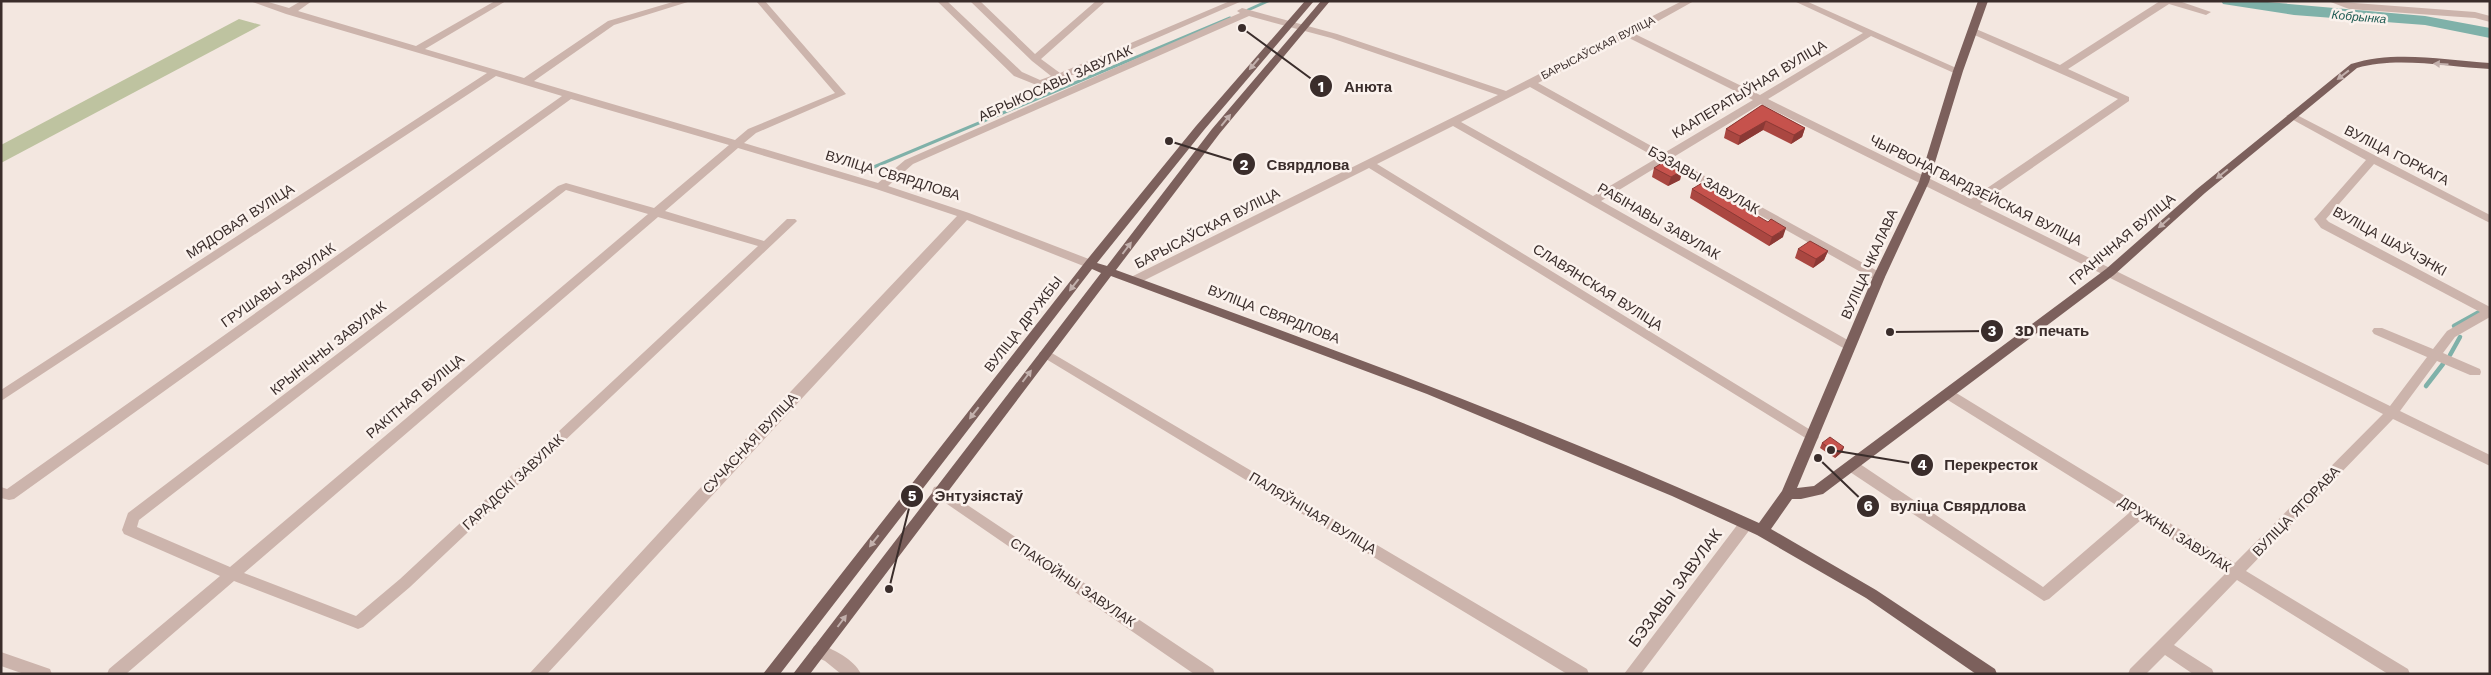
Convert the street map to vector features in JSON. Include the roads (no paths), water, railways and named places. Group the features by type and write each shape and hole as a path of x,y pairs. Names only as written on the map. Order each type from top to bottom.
{"main road":[{"name":"ВУЛІЦА ДРУЖБЫ","path":"771,674 1090,264 1200,128 1310,1"},
{"path":"1303,28 1299,22 1315,1"},
{"path":"801,674 1216,131 1326,1"},
{"name":"ВУЛІЦА ЧКАЛАВА","path":"1762,531 1788,493 1878,277 1924,182 1958,72 1984,1"},
{"path":"1261,77 1271,57 1294,32 1289,24"},
{"name":"ГРАНІЧНАЯ ВУЛІЦА","path":"1788,493 1801,494 1818,490 1948,394 2110,272 2291,116 2359,64 2391,62 2490,66"},
{"path":"1109,271 1105,267 1105,260 1132,224 1145,198"},
{"path":"1045,353 1065,318 1096,274 1090,264"},
{"name":"ВУЛІЦА СВЯРДЛОВА","path":"1090,264 1440,395 1644,478 1762,531 1870,594 1989,674"}],"street":[{"name":"ВУЛІЦА СВЯРДЛОВА","path":"254,1 880,187 965,215 1090,264"},
{"path":"289,12 308,1"},
{"path":"418,49 502,1"},
{"path":"527,81 611,23 687,1"},
{"name":"РАКІТНАЯ ВУЛІЦА","path":"116,674 752,131 841,94 760,1"},
{"name":"АБРЫКОСАВЫ ЗАВУЛАК","path":"941,1 1018,74 1039,83 1059,77 1228,7 1238,1"},
{"path":"974,1 1036,59 1059,77"},
{"path":"1036,59 1102,1"},
{"name":"БАРЫСАЎСКАЯ ВУЛІЦА","path":"1135,280 1368,162 1454,122 1690,1"},
{"path":"1798,1 1958,72"},
{"path":"2061,69 2167,1 2206,12"},
{"path":"2332,1 2349,6 2476,15 2490,19"},
{"path":"1228,7 1372,49 1506,95"},
{"name":"АБРЫКОСАВЫ ЗАВУЛАК","path":"880,187 909,162 1248,14"},
{"path":"1970,205 2125,99 1973,31"},
{"name":"КААПЕРАТЫЎНАЯ ВУЛІЦА","path":"1593,201 1761,101 1816,64 1870,32"},
{"name":"ЧЫРВОНАГВАРДЗЕЙСКАЯ ВУЛІЦА","path":"1628,34 2490,461"},
{"name":"МЯДОВАЯ ВУЛІЦА","path":"1,396 496,72"},
{"name":"БЭЗАВЫ ЗАВУЛАК","path":"1530,83 1878,277"},
{"name":"ГРУШАВЫ ЗАВУЛАК","path":"1,492 8,495 571,94"},
{"name":"ВУЛІЦА ГОРКАГА","path":"2291,116 2490,220"},
{"name":"РАБІНАВЫ ЗАВУЛАК","path":"1454,122 1849,346"},
{"name":"ВУЛІЦА ШАЎЧЭНКІ","path":"2373,159 2320,218 2325,225 2490,312"},
{"name":"СЛАВЯНСКАЯ ВУЛІЦА","path":"1368,162 1812,437"},
{"name":"КРЫНІЧНЫ ЗАВУЛАК","path":"231,574 129,530 131,520 562,188 566,186 658,212"},
{"path":"658,212 766,245"},
{"name":"СУЧАСНАЯ ВУЛІЦА","path":"537,674 965,215"},
{"name":"ГАРАДСКІ ЗАВУЛАК","path":"231,574 358,623 406,583 790,221"},
{"path":"2392,412 2436,357 2451,334 2490,312"},
{"path":"2378,331 2474,372"},
{"name":"ПАЛЯЎНІЧАЯ ВУЛІЦА","path":"1045,353 1581,674"},
{"name":"ДРУЖНЫ ЗАВУЛАК","path":"1948,394 2402,674"},
{"name":"ВУЛІЦА ЯГОРАВА","path":"2136,674 2165,647 2392,412"},
{"path":"1852,466 2044,594 2140,512"},
{"name":"СПАКОЙНЫ ЗАВУЛАК","path":"939,491 1207,674"},
{"name":"БЭЗАВЫ ЗАВУЛАК","path":"1632,674 1746,524"},
{"path":"2165,647 2206,674"},
{"path":"819,651 831,656 853,674"},
{"path":"1,659 44,674"}],"waterway":[{"path":"1248,10 1268,1"},
{"name":"Кобрынка","path":"2229,1 2294,11 2425,21 2490,33"},
{"path":"869,169 1230,18"},
{"path":"2454,326 2481,311"},
{"path":"2450,355 2460,337"},
{"path":"2426,386 2443,364"}],"place":[{"name":"Анюта","path":"1242,28"},
{"name":"Свярдлова","path":"1169,141"},
{"name":"3D печать","path":"1890,332"},
{"name":"Перекресток","path":"1831,450"},
{"name":"вуліца Свярдлова","path":"1818,458"},
{"name":"Энтузіястаў","path":"889,589"}]}
